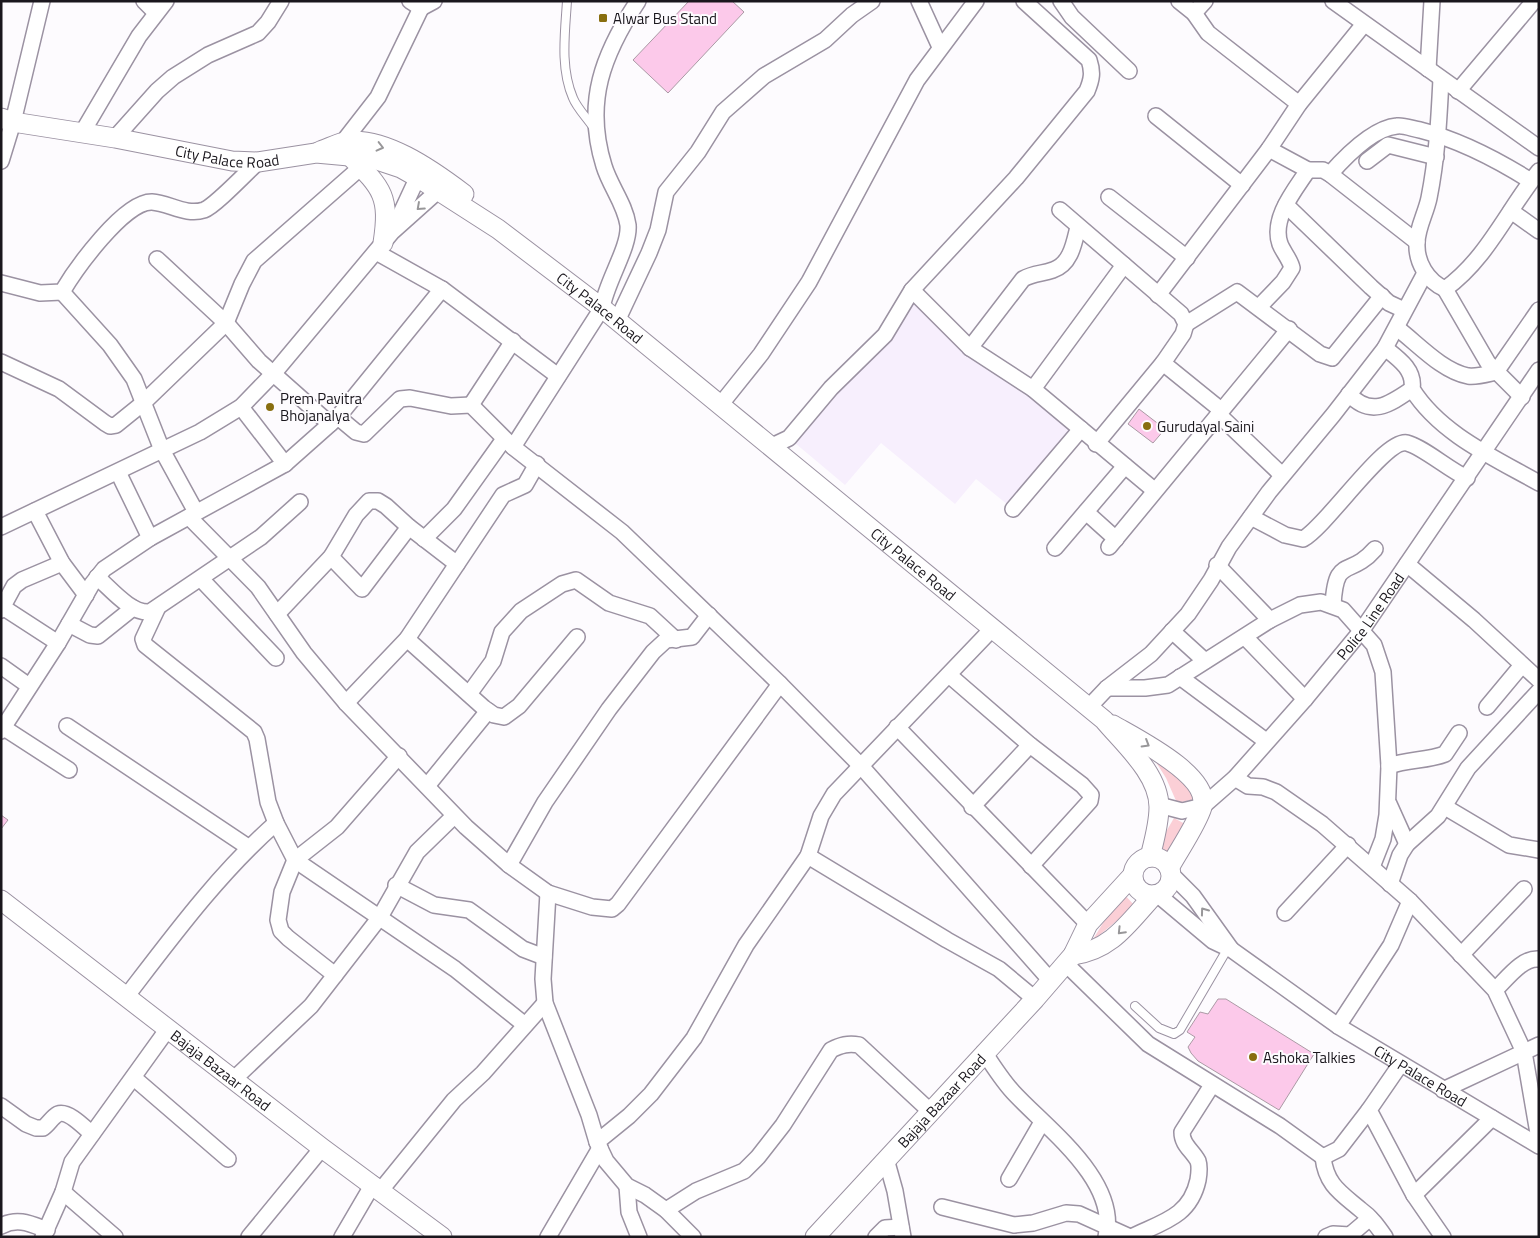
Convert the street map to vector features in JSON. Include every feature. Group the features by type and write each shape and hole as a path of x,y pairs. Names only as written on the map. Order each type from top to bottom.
{"street":[{"path":"1,161 7,120 42,1"},
{"path":"144,1 156,13"},
{"path":"82,133 139,36 166,1"},
{"path":"115,138 156,92 173,77 202,58 258,33 268,22 281,1"},
{"path":"424,538 454,509 509,443 558,376 602,308 606,286 625,244 628,224 604,167 596,130 596,97 606,58 638,1"},
{"path":"617,321 658,230 666,192 698,152 723,112 764,76 825,40 852,14 872,1"},
{"path":"919,1 940,47"},
{"path":"721,404 761,354 809,282 917,80 976,1"},
{"path":"770,447 789,438 831,388 884,335 912,290 1028,165 1087,91 1092,80 1092,70 1083,52 1024,1"},
{"path":"1061,1 1072,16 1129,71"},
{"path":"1179,1 1194,13 1208,33 1299,104"},
{"path":"1194,13 1205,1"},
{"path":"1333,1 1539,148"},
{"path":"1428,69 1432,1"},
{"path":"1458,91 1534,1"},
{"path":"1,362 59,389 110,426 116,425 142,404 226,323 254,261 353,156 422,3"},
{"path":"1158,295 1269,150 1299,104 1364,24"},
{"path":"1441,79 1436,157 1429,199 1417,242 1424,273 1436,285 1445,289 1481,352 1496,372 1522,397"},
{"path":"1156,116 1242,186"},
{"name":"City Palace Road","path":"7,120 115,138 202,156 258,162 316,153 353,156 420,171 442,185 602,308 721,404 770,447 1104,720 1152,780 1157,791 1159,805 1150,857"},
{"path":"1330,174 1357,147 1389,128 1398,126 1438,135 1480,151 1535,176 1485,248 1454,282 1445,289"},
{"path":"353,156 377,145 396,151 420,171 384,242"},
{"path":"1367,161 1388,145 1436,157"},
{"path":"1269,150 1308,170 1322,170 1330,174 1417,242"},
{"path":"353,156 379,188 386,202 387,217 384,242"},
{"path":"62,292 75,272 110,230 141,204 151,202 187,211 206,210 258,162"},
{"path":"1259,307 1283,282 1292,268 1280,246 1278,235 1286,206 1308,170"},
{"path":"1,527 224,419 241,407 274,373 384,242 442,185"},
{"path":"1109,197 1187,258"},
{"path":"1286,206 1382,296 1404,310"},
{"path":"1060,210 1181,314 1186,324"},
{"path":"1511,211 1539,231"},
{"path":"970,348 1023,279 1035,272 1054,270 1065,263 1071,252 1078,227"},
{"path":"384,242 442,289 558,376"},
{"path":"156,259 226,323 259,361 334,420 356,432 364,434 400,400 410,398 452,406 471,405 509,443 622,532 780,684 861,766 1051,981"},
{"path":"1033,389 1124,265"},
{"path":"1089,707 1107,688 1151,654 1188,614 1211,580 1217,566 1251,516 1385,348 1424,273"},
{"path":"1,283 40,292 62,292 124,363 140,392 142,404 193,514 261,591 304,654 346,703 399,756 454,816 509,865 548,893 601,909 612,909 618,904 780,684"},
{"path":"69,770 2,728 58,643 97,577 114,562 150,538 285,464 334,420 442,289"},
{"path":"912,290 970,348 1033,389 1081,428 1096,444 1154,490"},
{"path":"1096,444 1163,363 1183,334 1186,324 1237,292 1320,354 1332,358 1382,296"},
{"path":"1397,328 1442,364 1458,372 1478,376 1496,372 1539,310"},
{"path":"1086,512 1112,543 1289,329"},
{"path":"471,405 513,341"},
{"path":"1349,394 1357,403 1371,408 1393,401 1412,389 1414,379 1410,372 1402,362 1385,348"},
{"path":"1163,363 1219,412 1282,476"},
{"name":"Police Line Road","path":"1203,806 1235,778 1266,741 1306,699 1362,630 1539,370"},
{"path":"1412,389 1432,413 1461,437 1539,483"},
{"path":"241,407 285,464"},
{"path":"1014,509 1081,428"},
{"path":"1251,516 1285,535 1303,540 1316,530 1377,462 1398,443 1407,443 1418,448 1445,467 1466,478"},
{"path":"346,703 407,639 503,495 525,485 537,464"},
{"path":"1055,548 1125,466"},
{"path":"118,472 150,538"},
{"path":"277,614 331,556 356,515 369,501 378,501 386,506 409,527 457,564"},
{"path":"97,577 133,608 144,613 157,609 261,537 300,502"},
{"path":"35,511 62,563 86,594"},
{"path":"331,556 362,589 409,527"},
{"path":"1333,605 1335,579 1339,573 1366,560 1375,549"},
{"path":"58,643 2,608 14,586 22,580 62,563"},
{"path":"1407,564 1474,620 1539,680"},
{"path":"1217,566 1270,620"},
{"path":"202,578 276,658"},
{"path":"469,694 493,661 502,632 533,601 545,596 570,580 576,580 609,603 650,616 676,640"},
{"path":"1107,688 1158,687 1168,685 1270,620 1309,602 1333,605 1343,610 1378,651 1382,663 1389,766 1388,802 1385,832 1372,867"},
{"path":"69,624 90,635 98,636 133,608"},
{"path":"157,609 143,639 144,646 254,732 257,739 265,789 276,823 295,860 455,968 525,1025"},
{"path":"509,865 545,802 629,682 659,645 666,640 692,637 709,615"},
{"path":"548,1237 599,1145 651,1094 687,1049 746,945 808,856 827,802 849,776 861,766 992,629"},
{"path":"1172,631 1205,661"},
{"path":"407,639 488,711 494,715 504,716 513,712 577,637"},
{"path":"1246,637 1306,699"},
{"path":"1487,708 1522,665"},
{"path":"1,666 29,686"},
{"path":"949,675 1030,745 1082,784 1091,795 1090,801 1031,866"},
{"path":"1180,677 1266,741"},
{"path":"1390,884 1400,855 1407,844 1432,822 1445,807 1468,768 1539,691"},
{"path":"427,786 488,711"},
{"name":"City Palace Road","path":"1104,720 1165,755 1193,779 1203,794 1203,806"},
{"path":"67,726 248,847"},
{"path":"897,727 972,807 1088,924"},
{"path":"1389,766 1410,759 1428,758 1445,754 1459,733"},
{"path":"972,807 1030,745"},
{"path":"335,975 288,938 281,930 278,920 278,906 282,892 295,860 337,827 399,756"},
{"path":"1235,778 1248,786 1263,787 1276,792 1294,803 1348,845 1410,901 1495,990 1524,1052 1539,1140"},
{"path":"1388,802 1407,844"},
{"path":"1159,805 1182,811 1203,806"},
{"path":"1069,959 1104,947 1117,936 1155,895 1167,888 1170,871 1203,806"},
{"path":"1445,807 1509,845 1539,850"},
{"path":"234,1079 311,1006 380,917 396,885 417,852 454,816"},
{"path":"126,997 170,940 248,847 276,823"},
{"path":"1285,913 1348,845"},
{"path":"808,856 947,940 999,969 1035,999"},
{"path":"1069,959 1088,924 1132,876 1137,864 1150,857 1159,858 1193,896 1230,949"},
{"path":"1132,876 1137,888 1142,893 1155,895 1213,941 1230,949"},
{"path":"396,885 434,906 469,910 523,949 544,958"},
{"path":"1461,955 1524,889"},
{"path":"548,893 543,992 545,1002 599,1145 606,1161 627,1186 645,1195 666,1210 693,1237"},
{"name":"Bajaja Bazaar Road","path":"1,900 167,1030 442,1237"},
{"path":"1338,1026 1391,945 1410,901"},
{"name":"City Palace Road","path":"1230,949 1338,1026 1400,1065 1539,1146"},
{"path":"1069,959 1148,1044 1272,1121 1324,1157"},
{"name":"Bajaja Bazaar Road","path":"815,1237 1035,999 1069,959"},
{"path":"1495,990 1523,964 1529,960 1539,959"},
{"path":"342,1237 377,1187 454,1100 483,1073 545,1002"},
{"path":"1,1226 15,1221 24,1221 45,1233 63,1192 72,1162 167,1030"},
{"path":"666,1210 696,1191 744,1171 758,1157 783,1125 831,1050 840,1045 850,1043 859,1045 931,1112"},
{"path":"1443,1090 1539,1045"},
{"path":"984,1052 1006,1084 1089,1172 1103,1198 1107,1232"},
{"path":"1324,1157 1339,1149 1400,1065"},
{"path":"134,1078 228,1159"},
{"path":"942,1207 1014,1226 1033,1223 1066,1213 1079,1214 1107,1232 1131,1237 1179,1214 1192,1199 1199,1167 1197,1160 1183,1142 1182,1132 1212,1085"},
{"path":"1,1106 36,1128 43,1128 56,1115 62,1113 71,1117 92,1134"},
{"path":"1369,1110 1414,1195 1443,1237"},
{"path":"1414,1195 1492,1118"},
{"path":"1008,1179 1042,1122"},
{"path":"249,1237 322,1148"},
{"path":"1324,1157 1324,1169 1331,1183 1370,1218 1385,1237"},
{"path":"876,1237 885,1228 902,1232 895,1190 886,1159"},
{"path":"627,1186 629,1212 639,1237"},
{"path":"63,1192 115,1237"},
{"path":"1326,1237 1333,1234 1350,1235 1370,1218"}],"lane":[{"path":"567,1 564,60 567,82 573,100 596,130"},
{"path":"1135,1006 1159,1028 1174,1034 1180,1030 1230,949"}],"shaded area":[{"path":"912,290 1081,429 1013,509 976,479 955,504 881,443 845,485 789,438"},
{"path":"1154,759 1183,778 1195,799 1177,803 1166,778"},
{"path":"1174,818 1185,824 1168,855 1156,849"},
{"path":"1122,892 1135,906 1092,941"}],"building":[{"path":"689,1 732,1 744,12 668,93 633,60"},
{"name":"Gurudayal Saini","path":"1139,409 1165,429 1153,443 1128,424"},
{"path":"1,815 8,820 1,829"},
{"name":"Ashoka Talkies","path":"1218,999 1226,999 1314,1054 1279,1110 1198,1061 1191,1053 1188,1047 1195,1037 1187,1032 1200,1012 1208,1014"}],"place":[{"name":"Alwar Bus Stand","path":"603,18"},
{"name":"Prem Pavitra Bhojanalya","path":"270,407"},
{"name":"Gurudayal Saini","path":"1147,426"},
{"name":"Ashoka Talkies","path":"1253,1057"}]}
